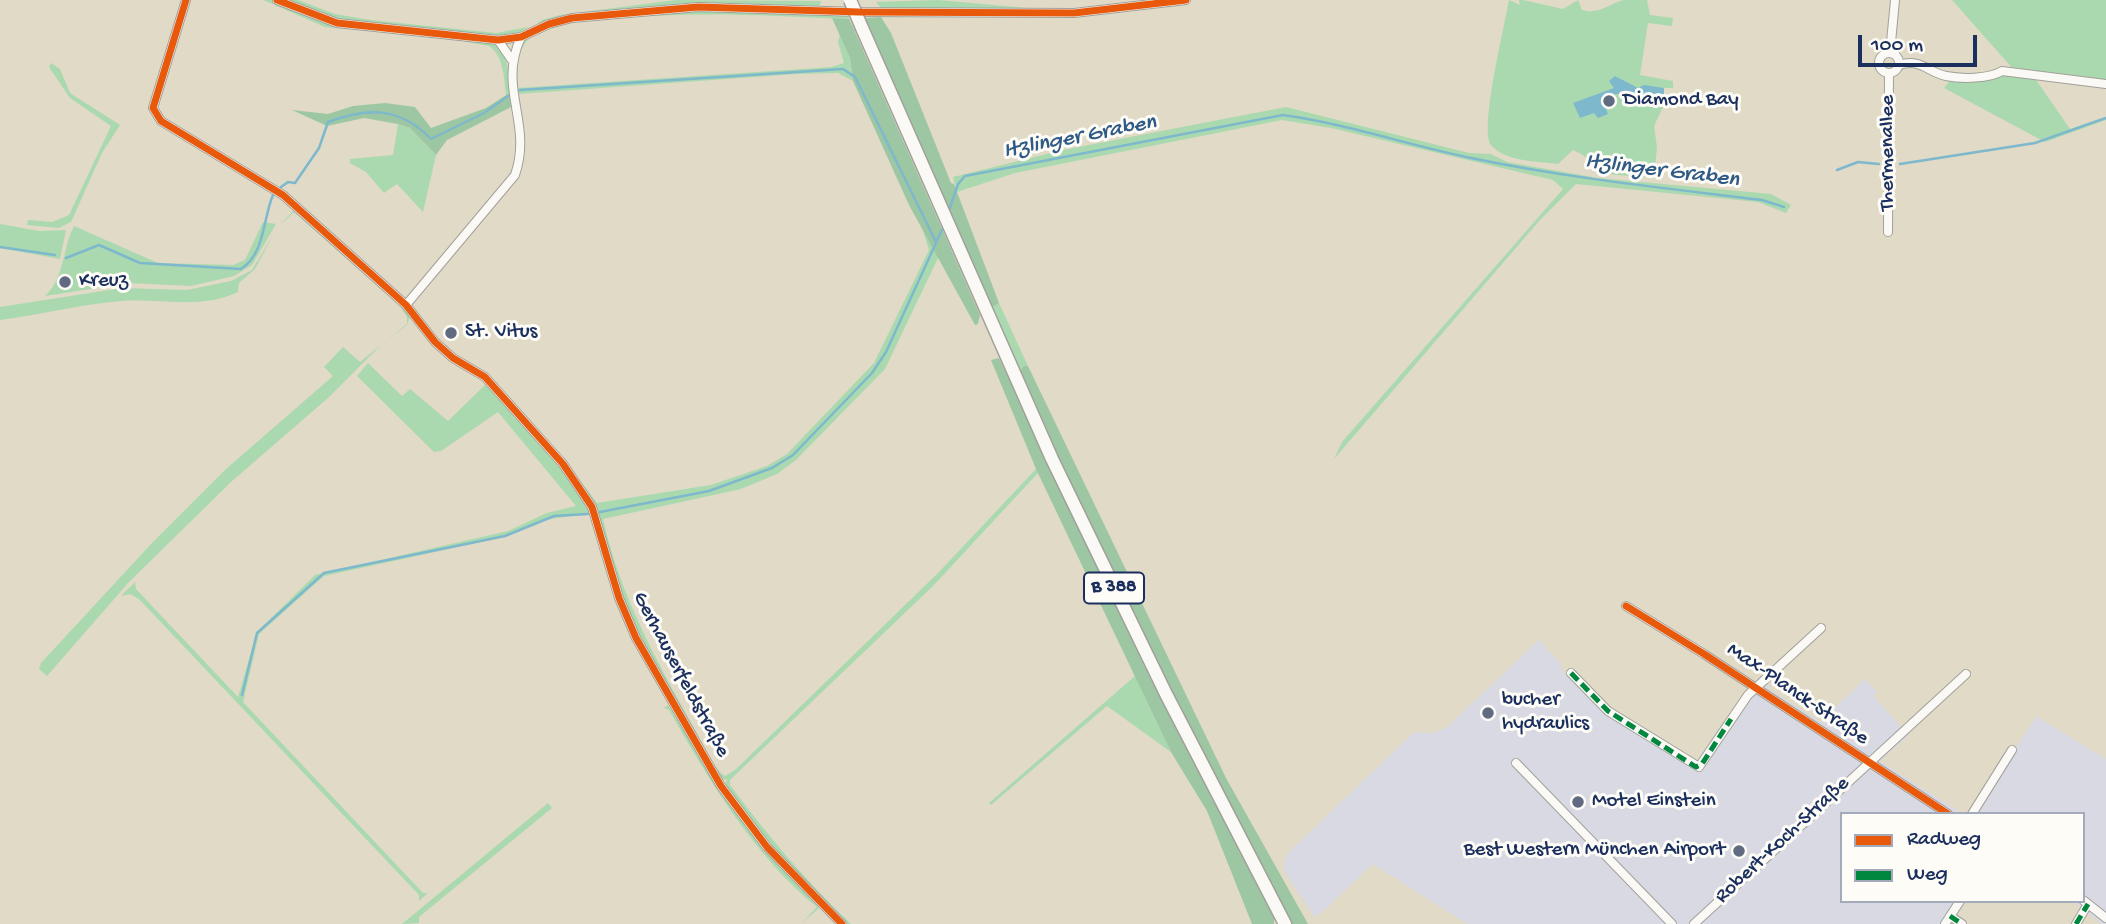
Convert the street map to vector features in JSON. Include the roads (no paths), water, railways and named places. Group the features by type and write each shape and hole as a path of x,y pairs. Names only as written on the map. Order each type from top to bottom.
{"main road":[{"name":"B 388","path":"850,0 960,254 1107,575 1285,924"}],"street":[{"name":"Gerhauserfeldstraße","path":"186,0 153,108 162,121 283,195 405,305 435,342 453,358 485,377 582,489 594,513 627,618 690,735 721,786 767,847 842,924"},
{"path":"277,0 337,23 498,40 520,37 549,24 572,18 698,6 859,12 1073,13 1186,0"},
{"name":"Thermenallee","path":"1890,53 1895,0"},
{"path":"511,59 520,37"},
{"path":"405,305 514,175 522,153 511,59 498,40"},
{"name":"Thermenallee","path":"1890,53 1896,55 1899,65 1896,71 1889,74 1881,70 1879,64 1881,57 1890,53"},
{"path":"1899,65 1919,62 1945,76 1994,76 2002,71 2106,84"},
{"name":"Thermenallee","path":"1888,232 1889,74"},
{"name":"Max-Planck-Straße","path":"1626,606 1945,812"},
{"path":"1756,688 1821,628"},
{"name":"Max-Planck-Straße","path":"1572,673 1608,711 1696,767 1702,764 1748,695 1756,688"},
{"name":"Robert-Koch-Straße","path":"1693,924 1966,674"},
{"path":"1973,812 2012,750"},
{"path":"1516,763 1672,924"},
{"path":"2076,924 2086,902 2106,918"},
{"path":"1959,903 1948,920 1962,924"}],"water":[{"path":"1615,76 1638,88 1644,85 1664,88 1664,94 1658,95 1658,101 1652,105 1634,95 1621,94 1601,98 1608,114 1598,118 1594,113 1580,118 1573,103 1614,88 1609,81"}],"waterway":[{"name":"Itzlinger Graben","path":"520,90 843,69 855,77 936,242 944,226"},
{"name":"Itzlinger Graben","path":"281,187 288,182 295,183 319,148 328,122 357,114 383,113 408,121 431,139 484,113 508,96"},
{"name":"Itzlinger Graben","path":"948,213 958,184 965,176 1283,115 1507,165 1762,200 1784,207"},
{"name":"Itzlinger Graben","path":"1900,164 2035,143 2106,118"},
{"name":"Itzlinger Graben","path":"1837,170 1858,162 1879,164"},
{"name":"Itzlinger Graben","path":"66,258 99,245 140,263 241,269 249,262 259,245 273,195"},
{"path":"600,512 709,491 772,468 793,455 872,373 886,352 936,243"},
{"name":"Itzlinger Graben","path":"0,247 55,255"},
{"path":"242,695 257,633 324,573 505,536 554,516 588,514"}],"place":[{"name":"Diamond Bay","path":"1609,101"},
{"name":"Kreuz","path":"65,282"},
{"name":"St. Vitus","path":"451,333"},
{"name":"bucher hydraulics","path":"1488,713"},
{"name":"Motel Einstein","path":"1578,802"},
{"name":"Best Western München Airport","path":"1739,851"}]}
